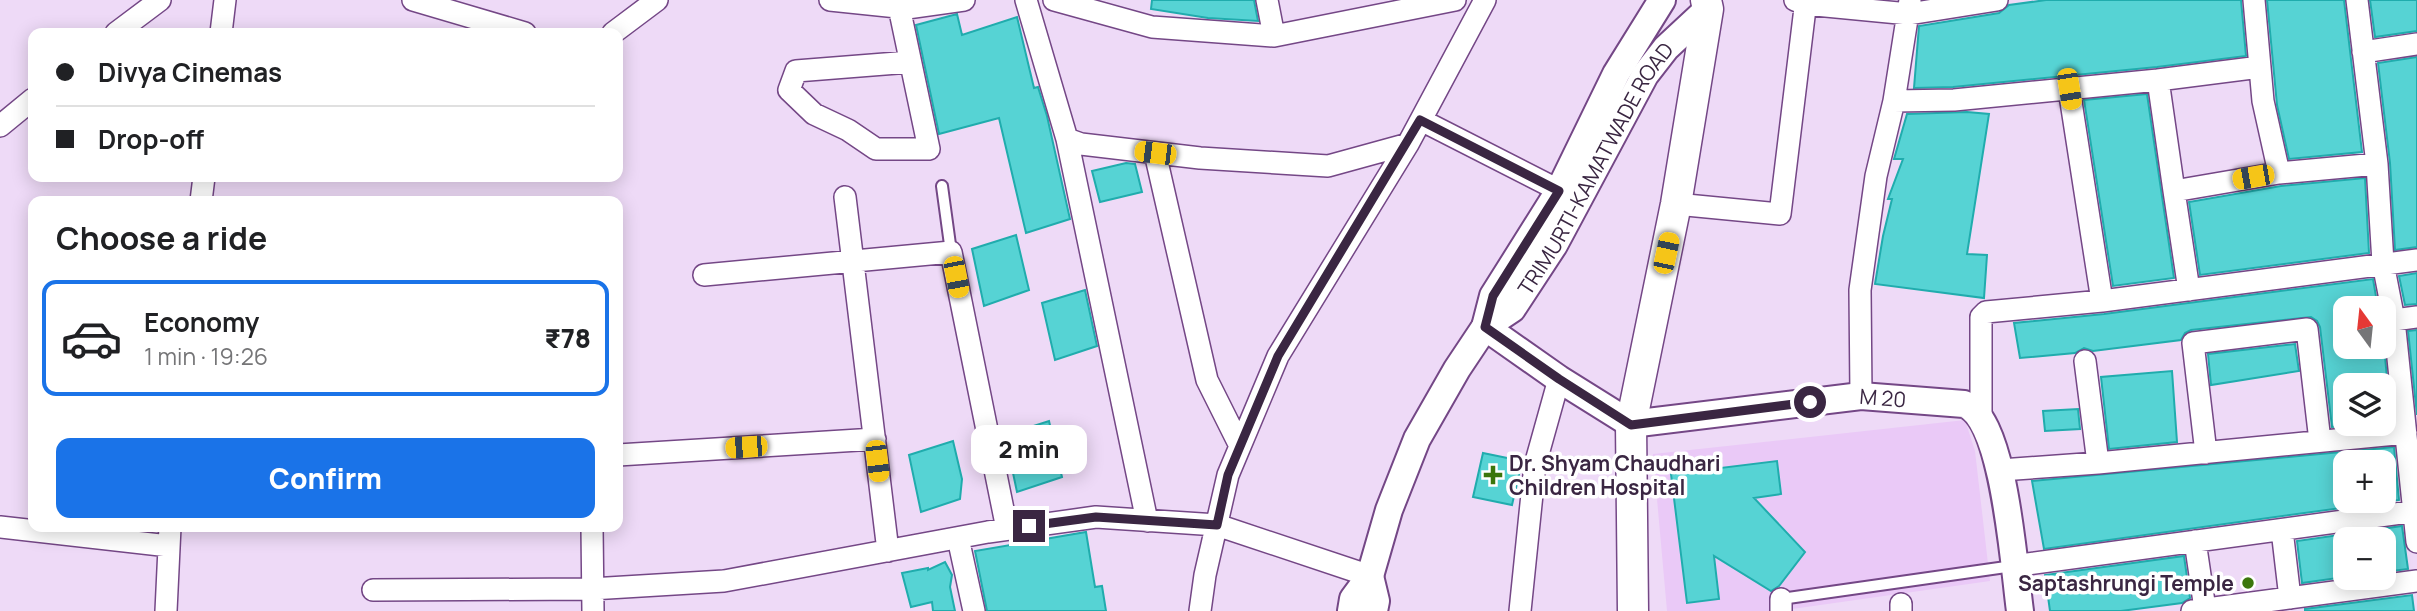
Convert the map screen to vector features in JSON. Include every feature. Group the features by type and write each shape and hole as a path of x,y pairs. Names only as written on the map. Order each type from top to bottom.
{"main road":[{"path":"1633,611 1631,425 1676,204 1710,3"}],"street":[{"path":"123,28 160,0"},
{"path":"222,28 225,0"},
{"path":"413,0 508,28"},
{"path":"620,28 657,0"},
{"path":"830,0 907,8 964,0"},
{"path":"1026,0 1066,139 1147,521"},
{"path":"1054,0 1152,27 1273,36 1455,0"},
{"path":"1267,0 1273,36"},
{"path":"1200,611 1228,475 1278,356 1408,144 1485,0"},
{"name":"TRIMURTI-KAMATWADE ROAD","path":"1351,611 1353,599 1370,576 1389,510 1417,439 1450,380 1485,327 1512,309 1554,245 1569,196 1616,74 1662,0"},
{"path":"1676,204 1780,214 1802,1 1909,7 1997,0"},
{"path":"2254,0 2263,102 2279,173"},
{"path":"2357,0 2377,164 2383,263 2389,296"},
{"name":"TRIMURTI-KAMATWADE ROAD","path":"1569,196 1646,75 1666,48 1710,3"},
{"path":"899,7 911,62 929,149 876,149 848,130 814,114 789,90 796,71 911,62"},
{"path":"1861,396 1860,290 1876,176 1894,101 1909,7"},
{"path":"2363,52 2417,44"},
{"path":"1894,101 1954,100 2260,67"},
{"path":"2158,80 2189,290"},
{"path":"2069,89 2102,301"},
{"path":"0,126 28,103"},
{"path":"1420,120 1569,196"},
{"path":"1066,139 1081,144 1200,158 1328,166 1408,144"},
{"path":"1155,153 1207,380 1240,446"},
{"path":"2174,191 2279,173 2377,164"},
{"path":"845,197 888,551"},
{"path":"704,275 951,252 1007,529"},
{"path":"2020,611 2001,470 1981,418 1981,317 1986,312 2102,301 2417,260"},
{"path":"2396,320 2417,317"},
{"path":"1485,327 1631,425"},
{"path":"2206,453 2193,343 2307,329 2320,441"},
{"path":"2396,335 2410,440 2417,542"},
{"path":"2085,361 2098,463"},
{"path":"1520,611 1535,465 1559,379"},
{"name":"M 20","path":"1631,425 1861,396 1964,404 1972,407 1981,418"},
{"path":"623,455 874,439"},
{"path":"2001,470 2320,441 2410,440"},
{"path":"2013,566 2415,511"},
{"path":"373,590 591,589 724,581 1007,529 1096,517 1217,525 1370,576"},
{"path":"0,527 28,528"},
{"path":"2282,530 2290,598"},
{"path":"94,532 170,536 166,611"},
{"path":"592,532 593,611"},
{"path":"958,538 974,611"},
{"path":"2195,541 2198,610 2417,580"},
{"name":"TRIMURTI-KAMATWADE ROAD","path":"1370,576 1376,601 1374,611"}],"lane":[{"path":"942,186 951,252"},
{"path":"1781,605 2013,566"}],"shaded area":[{"path":"1965,420 1975,451 1990,581 1778,611 1667,611 1653,454"}],"building":[{"path":"1152,0 1254,0 1258,21 1208,18 1151,9"},
{"path":"2046,0 2241,0 2246,56 1953,87 1914,88 1919,26 1999,13 2009,5"},
{"path":"2267,0 2344,0 2362,152 2289,159 2277,105"},
{"path":"2370,0 2417,0 2417,31 2375,37"},
{"path":"957,14 962,35 1017,17 1034,88 1038,87 1047,116 1070,219 1026,233 999,118 939,134 916,25"},
{"path":"2417,57 2417,247 2395,250 2390,163 2378,63"},
{"path":"2147,94 2174,278 2113,286 2084,100"},
{"path":"1907,114 1989,114 1967,254 1987,255 1984,298 1875,284 1892,199 1888,199 1903,159 1894,159"},
{"path":"1126,163 1135,164 1142,192 1100,202 1092,171"},
{"path":"2365,178 2369,253 2200,275 2189,202 2281,186"},
{"path":"1016,235 1029,290 984,306 972,249"},
{"path":"2417,273 2417,304 2405,305 2399,276"},
{"path":"2373,279 2376,296 2333,296 2333,359 2385,359 2387,373 2333,373 2332,427 2320,327 2311,317 2191,330 2185,333 2181,340 2093,351 2084,348 2075,353 2020,358 2014,323"},
{"path":"1085,290 1097,346 1055,360 1042,303"},
{"path":"2417,330 2417,415 2408,331"},
{"path":"2295,344 2299,371 2211,385 2208,354"},
{"path":"2172,371 2177,442 2109,449 2101,377"},
{"path":"2078,409 2080,429 2045,431 2043,411"},
{"path":"1049,421 1062,477 1017,492 1005,435"},
{"path":"953,441 962,479 960,499 921,512 909,455"},
{"path":"2394,447 2394,450 2362,450"},
{"path":"1483,453 1522,461 1512,505 1473,497"},
{"path":"2333,453 2333,509 2044,549 2032,481"},
{"path":"1777,461 1781,494 1754,498 1805,552 1779,586 1771,591 1714,556 1719,599 1687,603 1671,474"},
{"path":"2396,468 2399,500 2396,500"},
{"path":"2402,526 2408,569 2396,570 2395,527"},
{"path":"1086,532 1095,587 1102,586 1106,611 987,611 975,551"},
{"path":"2333,536 2333,579 2302,583 2297,541"},
{"path":"2184,556 2190,598 2182,603 2121,611 2050,611 2045,575"},
{"path":"945,562 952,575 950,587 955,611 933,611 932,602 911,607 902,573 928,570"},
{"path":"2412,595 2414,611 2305,611 2305,609"}],"place":[{"name":"Dr. Shyam Chaudhari Children Hospital","path":"1493,475"},
{"name":"Saptashrungi Temple","path":"2248,583"}],"route":[{"path":"1029,526 1096,517 1217,525 1228,475 1278,356 1420,120 1559,191 1493,296 1485,327 1631,425 1810,402"}]}
